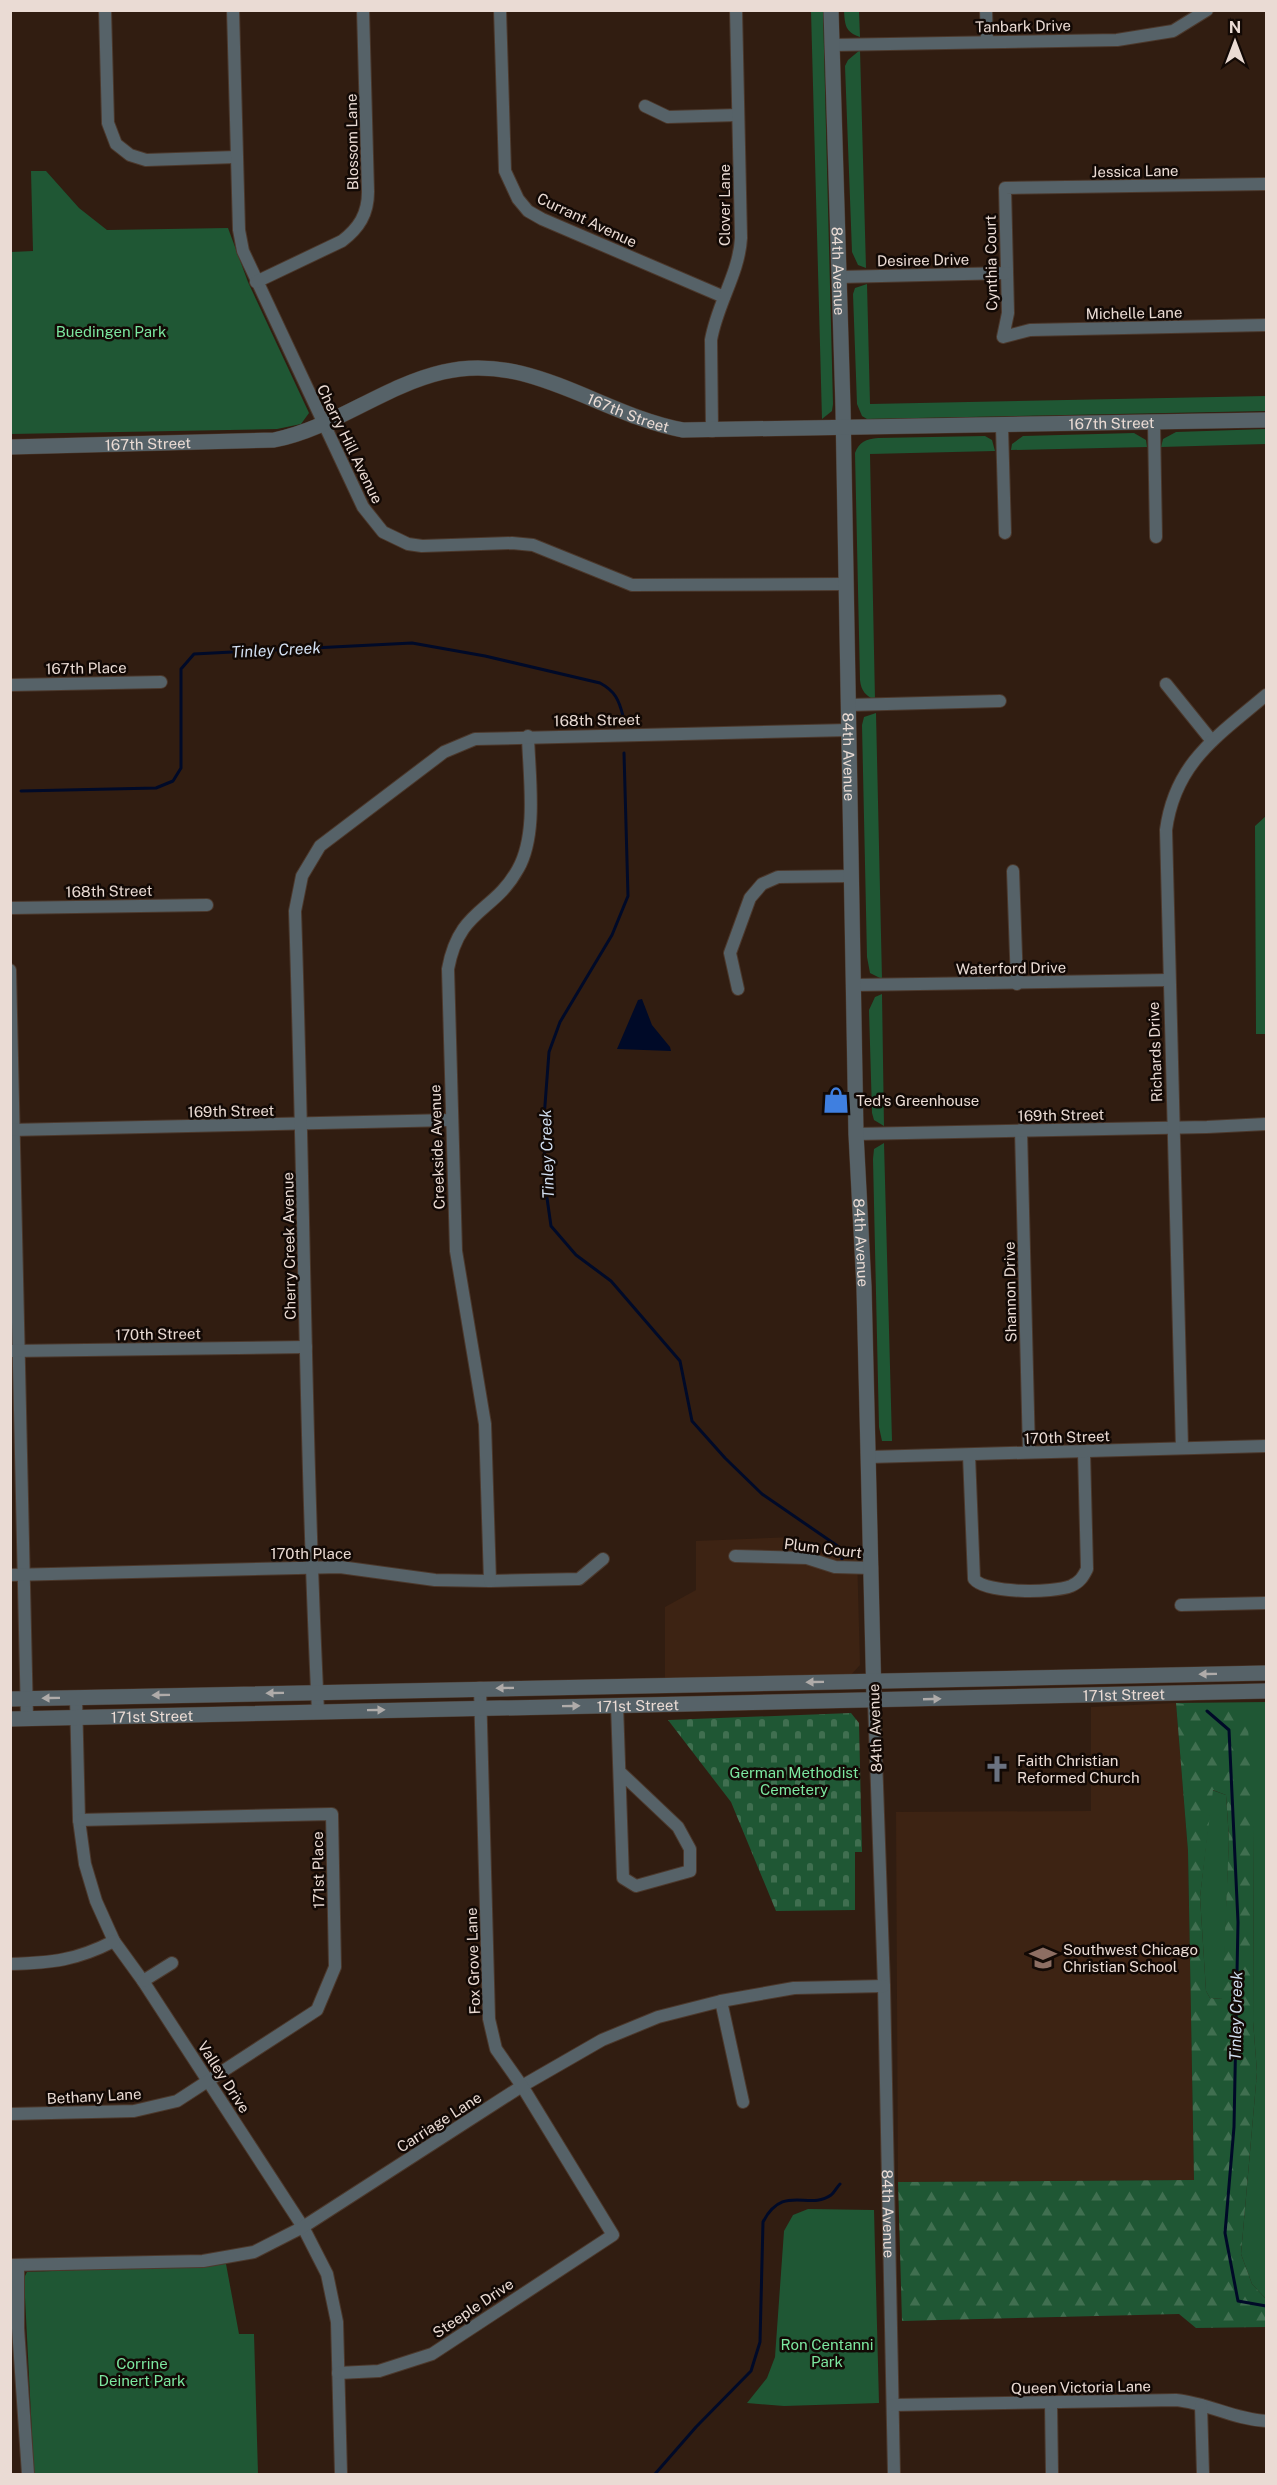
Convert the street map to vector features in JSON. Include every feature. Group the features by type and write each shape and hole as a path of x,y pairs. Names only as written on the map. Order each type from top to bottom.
{"street":[{"path":"105,10 108,123 116,144 130,155 146,159 236,157"},
{"name":"Cherry Hill Avenue","path":"233,10 240,240 256,282 368,516 389,536 408,544 422,546 512,543 533,545 632,585 846,584"},
{"name":"Blossom Lane","path":"256,282 342,241 352,234 364,216 368,192 363,10"},
{"name":"Currant Avenue","path":"500,10 505,171 518,200 528,211 542,219 724,297"},
{"name":"Clover Lane","path":"712,431 711,340 740,252 735,10"},
{"name":"84th Avenue","path":"831,10 843,429 856,1134 869,1457 873,1680 884,1986 894,2475"},
{"path":"986,10 987,42"},
{"name":"Tanbark Drive","path":"832,45 1117,40 1173,31 1207,10"},
{"path":"645,106 668,117 738,115"},
{"name":"Jessica Lane","path":"1005,188 1266,183"},
{"name":"Cynthia Court","path":"1003,337 1008,313 1005,188"},
{"name":"Desiree Drive","path":"839,277 1007,273"},
{"name":"Michelle Lane","path":"1003,337 1030,330 1266,325"},
{"name":"167th Street","path":"10,447 274,440 302,434 324,425 426,377 456,369 486,368 531,374 653,425 683,430 1002,427 1266,420"},
{"path":"1154,424 1156,537"},
{"path":"1002,427 1005,533"},
{"name":"167th Place","path":"10,685 161,682"},
{"path":"1166,684 1212,741"},
{"name":"Richards Drive","path":"1182,1448 1168,980 1166,830 1168,812 1173,795 1186,768 1212,741 1266,695"},
{"path":"849,705 1000,701"},
{"name":"168th Street","path":"367,810 444,752 464,742 487,738 849,730"},
{"name":"Creekside Avenue","path":"490,1581 485,1424 456,1251 447,993 450,957 460,932 468,921 510,881 524,858 530,832 528,736"},
{"name":"Cherry Creek Avenue","path":"318,1711 311,1567 302,1124 295,911 296,894 302,876 320,846 367,810"},
{"path":"1013,871 1017,984"},
{"path":"738,989 730,953 750,898 762,884 787,876 851,876"},
{"name":"168th Street","path":"10,908 207,905"},
{"path":"10,970 15,1351 26,1575 27,1718"},
{"name":"Waterford Drive","path":"853,985 1168,980"},
{"name":"169th Street","path":"13,1130 451,1120"},
{"name":"169th Street","path":"856,1134 1266,1124"},
{"name":"Shannon Drive","path":"1021,1131 1029,1452"},
{"name":"170th Street","path":"15,1351 306,1347"},
{"name":"170th Street","path":"869,1457 1266,1446"},
{"path":"969,1455 974,1578 978,1584 990,1589 1030,1589 1068,1587 1080,1581 1087,1569 1084,1452"},
{"name":"Plum Court","path":"735,1556 807,1558 835,1567 872,1568"},
{"name":"170th Place","path":"10,1575 311,1567 364,1568 446,1581 490,1581 579,1578 603,1558"},
{"path":"1181,1605 1266,1603"},
{"name":"171st Street","path":"10,1699 1266,1673"},
{"name":"Fox Grove Lane","path":"480,1688 489,2019 496,2049 522,2086 613,2235"},
{"name":"171st Street","path":"10,1719 1266,1691"},
{"name":"Valley Drive","path":"76,1698 79,1820 85,1864 96,1901 114,1941 143,1981 303,2227 318,2252 332,2293 337,2322 341,2475"},
{"path":"617,1705 623,1878 636,1886 690,1871 690,1849 678,1827 621,1773"},
{"name":"171st Place","path":"79,1820 332,1814 335,1967 317,2010 208,2080"},
{"path":"10,1964 56,1963 91,1953 114,1941"},
{"path":"143,1981 172,1963"},
{"name":"Carriage Lane","path":"14,2265 203,2261 254,2252 303,2227 522,2086 602,2040 658,2017 721,2001 794,1988 884,1986"},
{"path":"721,2001 743,2102"},
{"name":"Bethany Lane","path":"10,2114 134,2111 177,2101 208,2080"},
{"name":"Steeple Drive","path":"338,2373 379,2371 432,2354 613,2235"},
{"path":"14,2265 28,2475"},
{"name":"Queen Victoria Lane","path":"893,2405 1176,2400 1201,2405 1229,2416 1266,2421"},
{"path":"1051,2403 1053,2475"},
{"path":"1201,2405 1203,2475"}],"shaded area":[{"path":"795,1537 836,1555 857,1553 860,1665 850,1676 665,1681 665,1607 696,1590 696,1541"},
{"name":"Southwest Chicago Christian School","path":"1176,1703 1188,1851 1194,2180 898,2182 896,1812 1091,1811 1091,1707"}],"green space":[{"path":"811,11 823,11 833,404 832,411 822,419"},
{"path":"844,11 859,11 860,37 851,33 847,27"},
{"path":"860,50 866,268 858,265 852,252 845,66 848,60"},
{"name":"Buedingen Park","path":"31,171 46,171 79,208 107,230 228,228 248,282 309,413 301,424 277,429 11,434 11,252 33,251"},
{"path":"867,284 870,404 1266,396 1266,411 867,419 862,416 857,404 853,294 855,288"},
{"path":"1266,429 1266,444 1161,447 1163,439 1176,432"},
{"path":"1134,433 1146,440 1147,447 1011,450 1012,444 1023,436"},
{"path":"985,436 992,440 995,451 870,454 875,700 864,693 860,680 855,453 861,444 874,438"},
{"path":"876,713 882,979 870,973 867,957 862,725 864,717"},
{"path":"1266,816 1266,1034 1256,1034 1255,826"},
{"path":"882,994 884,1126 874,1120 872,1113 869,1010 875,997"},
{"path":"884,1143 892,1441 882,1441 879,1427 873,1159 874,1149"},
{"path":"1266,1702 1266,2299 1252,2284 1241,2254 1257,2072 1253,2021 1254,1828 1176,1703"},
{"path":"1176,1703 1230,1711 1248,1726 1254,1828 1253,2021 1257,2072 1241,2254 1252,2284 1266,2299 1266,2327 1196,2328 1179,2314 902,2321 898,2182 1194,2180 1188,1851","holes":["1213,1790 1226,1795 1229,1839 1222,1999 1210,1998 1206,1991 1200,1897"]},
{"name":"German Methodist Cemetery","path":"851,1713 859,1723 862,1852 855,1852 855,1910 776,1911 731,1802 668,1720"},
{"path":"1212,1790 1226,1795 1229,1839 1223,1999 1210,1998 1206,1991 1200,1897"},
{"name":"Ron Centanni Park","path":"808,2209 874,2210 879,2403 784,2406 747,2403 767,2378 775,2357 784,2231 793,2215"},
{"name":"Corrine Deinert Park","path":"226,2264 239,2334 254,2334 258,2474 34,2474 24,2278 27,2272"}],"water":[{"path":"642,999 652,1025 671,1051 617,1049 638,1000"}],"waterway":[{"name":"Tinley Creek","path":"21,791 156,788 173,781 181,768 181,669 194,654 412,643 485,656 600,683 616,696 623,716"},
{"name":"Tinley Creek","path":"624,753 628,896 612,935 560,1022 549,1052 544,1118 545,1184 551,1226 576,1255 611,1281 680,1361 692,1421 762,1494 842,1549 842,1559"},
{"name":"Tinley Creek","path":"1207,1711 1229,1730 1238,1922 1234,2127 1225,2233 1238,2301 1266,2306"},
{"path":"655,2474 696,2427 751,2371 760,2342 763,2222 771,2210 779,2204 796,2200 823,2199 832,2194 840,2184"}],"place":[{"name":"Ted's Greenhouse","path":"836,1100"},
{"name":"Faith Christian Reformed Church","path":"997,1769"},
{"name":"Southwest Chicago Christian School","path":"1043,1958"}]}
